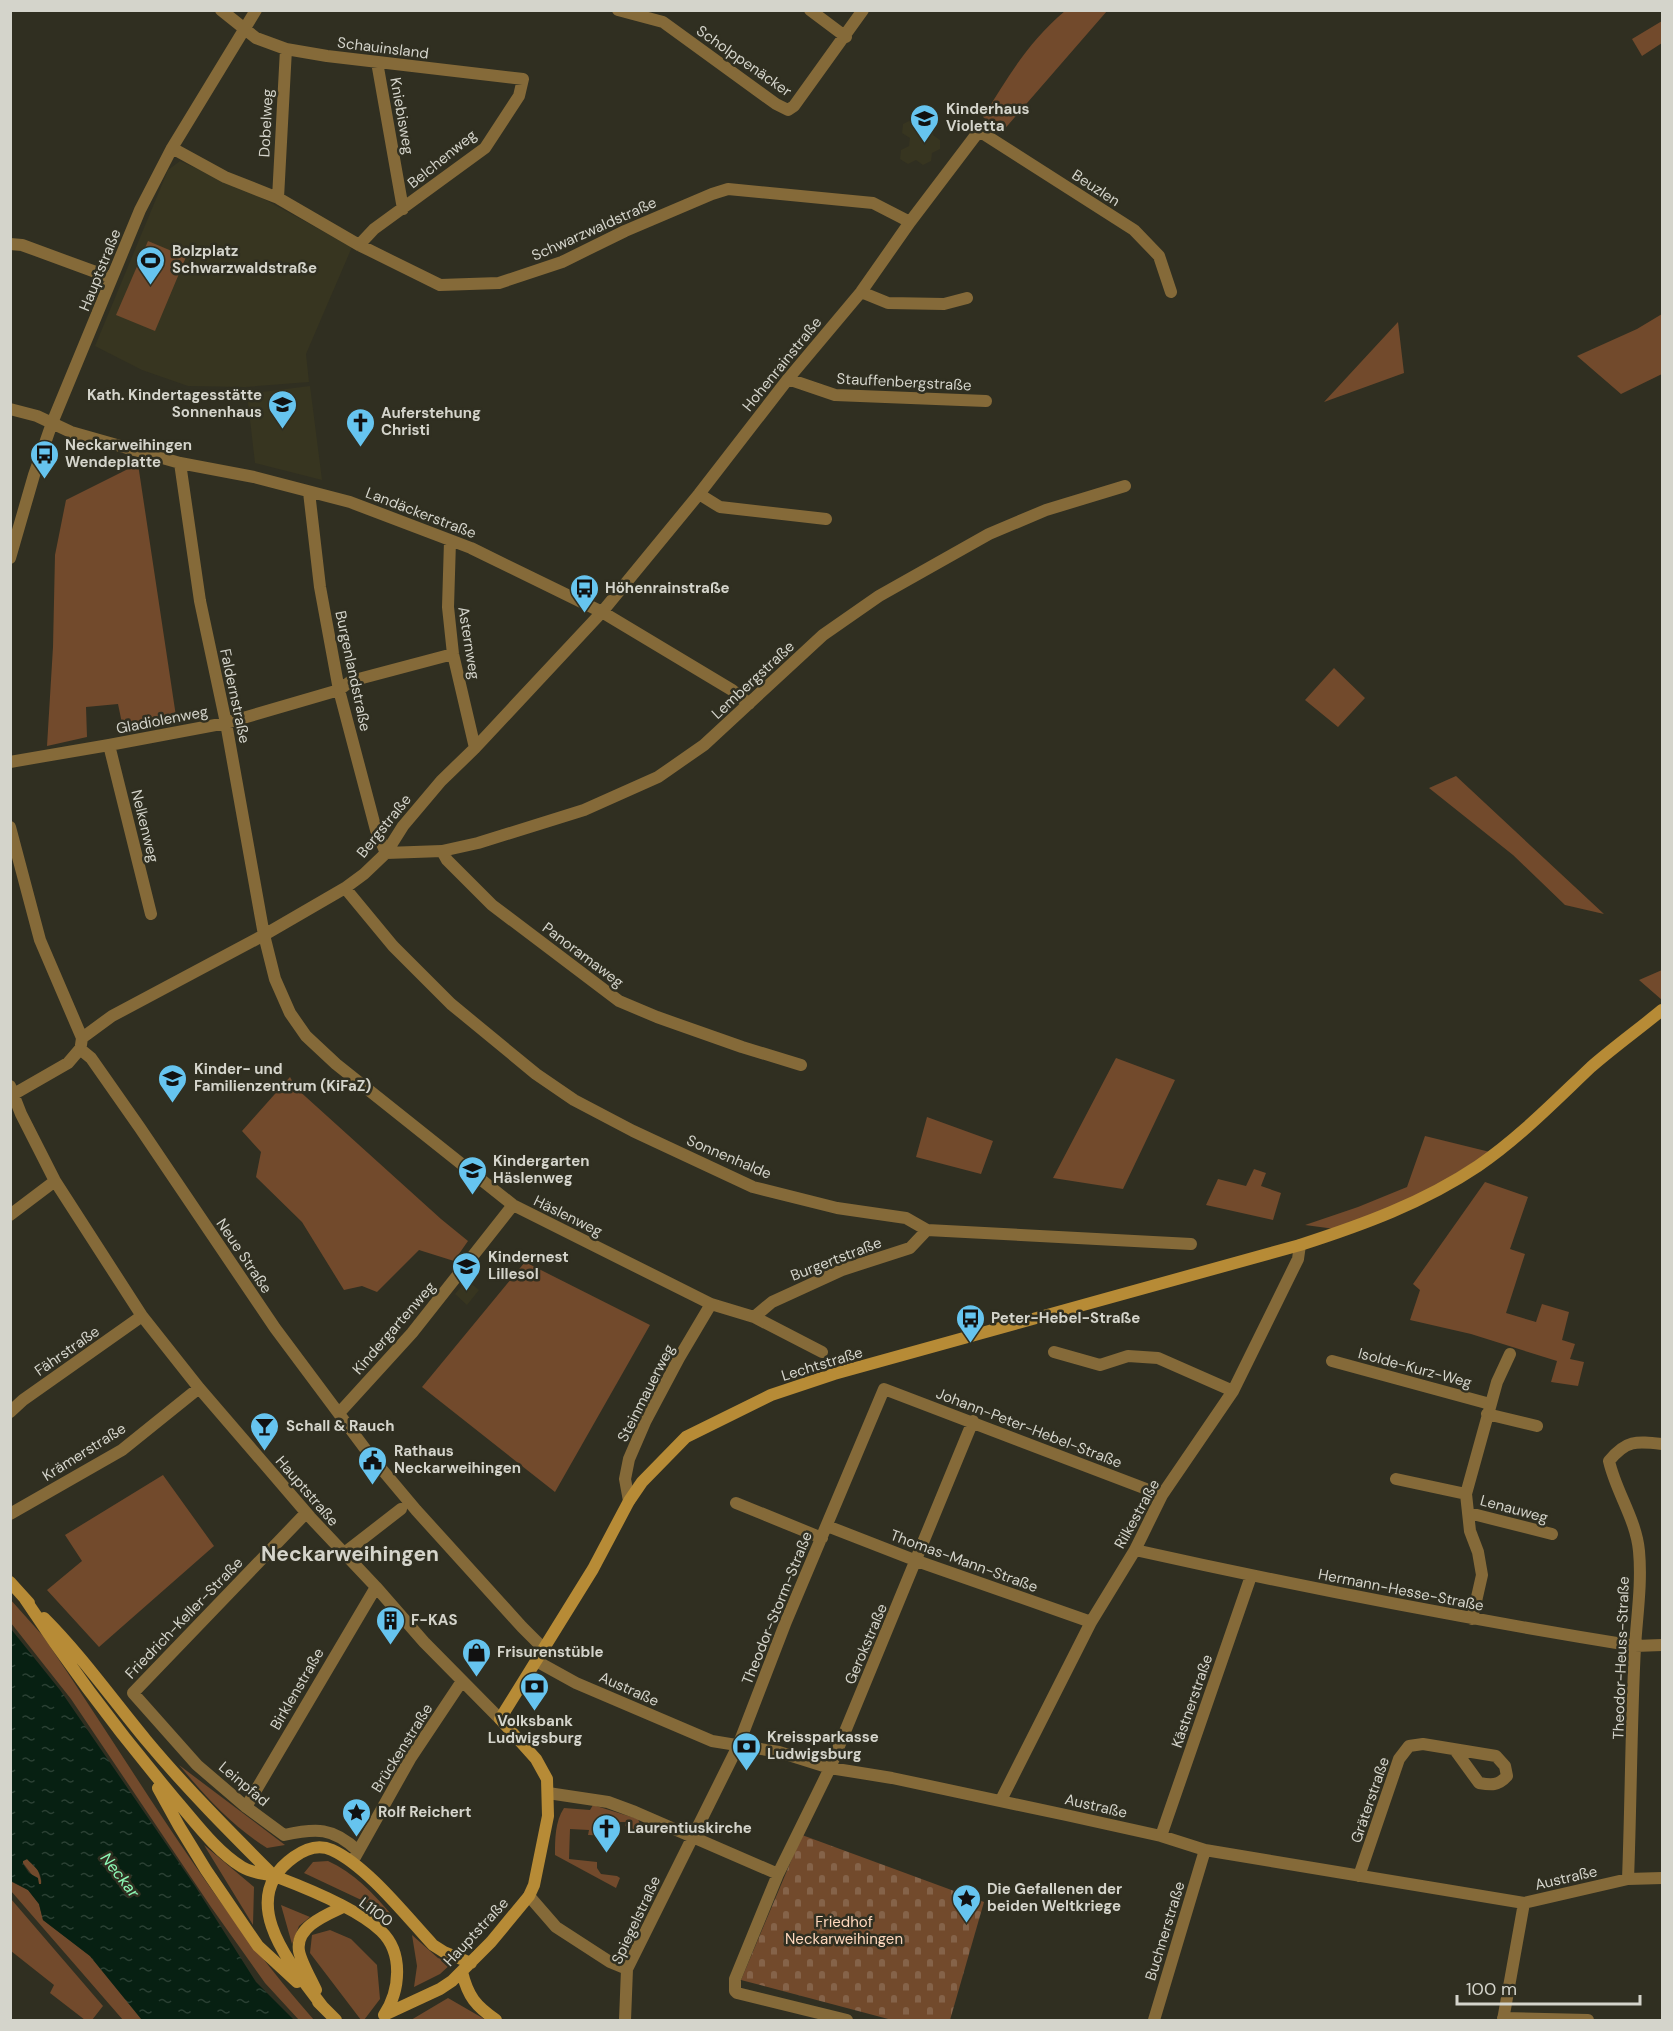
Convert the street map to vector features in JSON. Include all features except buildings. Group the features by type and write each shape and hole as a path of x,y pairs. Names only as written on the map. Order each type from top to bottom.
{"street":[{"name":"Schauinsland","path":"221,10 256,38 286,49 523,79"},
{"name":"Hauptstraße","path":"10,558 52,423 154,180 256,10"},
{"name":"Scholppenäcker","path":"618,10 649,14 663,22 776,104 788,110 794,106 846,37"},
{"path":"810,10 846,37 863,10"},
{"name":"Dobelweg","path":"278,198 286,49"},
{"name":"Kniebisweg","path":"378,62 404,210"},
{"name":"Belchenweg","path":"359,245 374,230 485,148 519,96 523,79"},
{"name":"Hohenrainstraße","path":"603,612 699,494 788,379 861,292 910,222 979,132"},
{"name":"Beuzlen","path":"979,132 1134,230 1159,255 1171,292"},
{"name":"Schwarzwaldstraße","path":"172,148 225,177 278,198 359,245 440,285 499,283 562,262 625,231 728,189 873,203 910,222"},
{"path":"10,243 22,245 112,278"},
{"path":"861,292 888,303 944,304 967,298"},
{"name":"Stauffenbergstraße","path":"788,379 835,395 986,401"},
{"name":"Landäckerstraße","path":"10,409 37,417 72,432 180,463 254,477 350,502 471,548 603,612 732,690 749,704"},
{"name":"Faldernstraße","path":"180,463 200,601 226,723 264,935"},
{"name":"Lembergstraße","path":"386,853 442,851 478,843 584,810 658,777 704,745 823,635 879,596 989,534 1046,510 1125,486"},
{"name":"Burgenlandstraße","path":"309,492 320,587 339,690 376,830 386,853"},
{"path":"699,494 720,507 826,519"},
{"name":"Asternweg","path":"450,541 448,607 453,654 475,748"},
{"name":"Bergstraße","path":"12,1090 68,1064 81,1043 112,1016 264,935 345,888 364,874 386,853 403,826 441,781 603,612"},
{"name":"Gladiolenweg","path":"10,762 110,746 226,723 339,690 351,681 453,654"},
{"name":"Nelkenweg","path":"110,746 151,914"},
{"name":"Neue Straße","path":"10,827 40,940 81,1043 275,1328 340,1412 369,1454 402,1494 545,1650"},
{"name":"Panoramaweg","path":"442,851 447,860 492,904 619,1001 668,1021 801,1065"},
{"name":"Sonnenhalde","path":"345,888 393,946 451,1004 536,1074 574,1100 633,1131 753,1187 837,1208 906,1218 927,1230 1191,1244"},
{"name":"Häslenweg","path":"264,935 275,979 290,1013 306,1036 336,1064 513,1205 711,1304 754,1317 822,1352"},
{"name":"Lechtstraße","path":"500,1719 545,1650 593,1569 629,1500 642,1482 686,1437 771,1395 834,1374 1300,1245 1373,1221 1424,1198 1478,1166 1538,1117 1594,1065 1662,1010"},
{"name":"Hauptstraße","path":"12,1090 21,1114 55,1180 142,1316 199,1388 306,1513 424,1642 500,1719 542,1768 547,1779 548,1816 529,1896 462,1972 440,1989 382,2018"},
{"path":"10,1215 55,1180"},
{"name":"Kindergartenweg","path":"340,1412 412,1333 513,1205"},
{"name":"Burgertstraße","path":"754,1317 772,1302 842,1270 910,1248 927,1230"},
{"name":"Rilkestraße","path":"1001,1800 1091,1622 1135,1550 1162,1496 1233,1391 1298,1259 1300,1245"},
{"name":"Steinmauerweg","path":"629,1500 625,1479 629,1459 645,1422 674,1367 711,1304"},
{"name":"Fährstraße","path":"10,1412 23,1400 142,1316"},
{"path":"1054,1352 1100,1365 1128,1356 1158,1358 1233,1391"},
{"path":"1472,1619 1482,1575 1478,1552 1470,1531 1466,1494 1497,1382 1510,1354"},
{"name":"Isolde-Kurz-Weg","path":"1332,1361 1537,1426"},
{"name":"Krämerstraße","path":"10,1514 122,1450 199,1388"},
{"name":"Johann-Peter-Hebel-Straße","path":"884,1389 973,1421 1162,1496"},
{"name":"Theodor-Storm-Straße","path":"692,1837 738,1746 884,1389"},
{"name":"Gerokstraße","path":"847,2020 752,1998 735,1991 735,1979 778,1874 830,1768 973,1421"},
{"name":"Theodor-Heuss-Straße","path":"1628,1879 1635,1646 1640,1595 1639,1549 1630,1514 1613,1480 1609,1461 1620,1447 1641,1441 1662,1444"},
{"path":"1396,1479 1466,1494"},
{"path":"736,1503 822,1538"},
{"path":"343,1554 401,1509"},
{"name":"Friedrich-Keller-Straße","path":"133,1693 306,1513"},
{"name":"Lenauweg","path":"1469,1513 1552,1534"},
{"name":"Thomas-Mann-Straße","path":"827,1526 916,1561 1091,1622"},
{"name":"Hermann-Hesse-Straße","path":"1135,1550 1251,1576 1472,1619 1635,1646 1662,1645"},
{"name":"Kästnerstraße","path":"1161,1836 1251,1576"},
{"path":"10,1582 65,1639 147,1741 202,1803 274,1876"},
{"name":"Birklenstraße","path":"246,1807 376,1587"},
{"path":"25,1599 84,1685 146,1765 224,1852 243,1868 274,1876"},
{"name":"Austraße","path":"537,1662 576,1683 712,1741 779,1752 830,1768 1001,1800 1161,1836 1205,1850 1524,1903 1628,1879 1662,1878"},
{"name":"Brückenstraße","path":"356,1861 410,1759 462,1681"},
{"name":"Leinpfad","path":"133,1693 197,1765 246,1807 284,1835 312,1829 335,1834 348,1842 356,1861 433,1945 471,1963"},
{"name":"Gräterstraße","path":"1359,1876 1399,1759 1409,1746 1423,1744 1455,1750"},
{"path":"146,1765 179,1826 258,1946 336,2020"},
{"path":"548,1793 608,1802 778,1874"},
{"name":"Spiegelstraße","path":"625,2020 627,1969 692,1837"},
{"path":"323,2007 285,1957 274,1936 269,1918 269,1893 274,1876 291,1858 304,1850 317,1847 333,1850 356,1861"},
{"name":"Buchnerstraße","path":"1154,2020 1205,1850"},
{"name":"L1100","path":"274,1876 343,1907 382,1932 392,1946 397,1962 397,1987 391,2005 382,2018"},
{"path":"529,1896 556,1927 610,1962 627,1969"},
{"path":"1524,1903 1503,2019 1588,2020"},
{"path":"323,2007 299,1950 300,1940 310,1924 343,1907"},
{"path":"462,1972 468,1993 474,2003 496,2020"}],"shaded area":[{"name":"Kinderhaus Violetta","path":"911,120 918,125 926,121 934,126 933,135 940,140 940,149 932,153 931,161 923,165 916,160 908,164 900,159 901,150 909,146 910,138 902,133 903,124"},
{"path":"180,161 262,198 352,247 306,354 309,382 245,387 188,386 142,370 95,346 168,170"},
{"name":"Kath. Kindertagesstätte Sonnenhaus","path":"310,386 322,480 255,463 247,394"},
{"name":"Kindernest Lillesol","path":"467,1280 479,1290 467,1305 455,1294"}],"green space":[{"path":"1065,11 1107,11 1002,132 983,117 1029,48"},
{"path":"1662,21 1662,43 1642,56 1632,39"},
{"name":"Bolzplatz Schwarzwaldstraße","path":"148,241 186,257 155,331 116,315"},
{"path":"1662,314 1662,374 1621,394 1577,356 1637,329"},
{"path":"1398,322 1404,373 1324,402"},
{"path":"138,464 177,723 124,733 118,704 86,707 87,737 47,746 53,647 55,555 66,500"},
{"path":"1334,668 1365,698 1338,727 1305,700"},
{"path":"1456,776 1604,914 1565,905 1513,855 1429,788"},
{"path":"1662,970 1662,1000 1639,980"},
{"path":"1116,1058 1175,1080 1123,1189 1053,1178"},
{"path":"290,1077 296,1088 468,1241 454,1261 419,1250 377,1292 362,1286 344,1290 302,1222 256,1177 261,1152 242,1131"},
{"path":"927,1117 993,1141 981,1174 916,1157"},
{"path":"1425,1136 1490,1152 1423,1194 1335,1229 1305,1225 1407,1187"},
{"path":"1254,1169 1266,1173 1261,1186 1281,1193 1273,1220 1206,1205 1218,1179 1246,1186"},
{"path":"1485,1182 1528,1197 1510,1249 1525,1254 1506,1313 1536,1322 1542,1304 1569,1312 1562,1340 1575,1344 1570,1359 1584,1362 1578,1386 1551,1382 1557,1361 1471,1334 1410,1320 1420,1290 1413,1284"},
{"path":"525,1262 650,1325 555,1492 422,1387"},
{"path":"163,1475 214,1546 99,1647 47,1590 82,1561 65,1535"},
{"path":"10,1599 43,1636 240,1929 314,2020 299,2020 265,1983 71,1699 11,1623"},
{"path":"179,1765 285,1845 267,1848 242,1830 220,1810"},
{"path":"593,1805 638,1819 640,1824 639,1831 625,1826 626,1822 620,1822 618,1836 588,1835 589,1830 570,1829 569,1859 597,1862 597,1868 601,1874 620,1878 616,1888 555,1855 557,1825 564,1808 590,1810"},
{"name":"Friedhof Neckarweihingen","path":"802,1835 984,1902 950,2020 892,2020 741,1980"},
{"path":"204,1845 254,1887 253,1925"},
{"path":"27,1859 38,1870 42,1884 39,1884 23,1863"},
{"path":"328,1861 346,1871 362,1884 391,1914 304,1873 313,1862"},
{"path":"10,1881 28,1890 39,1904 43,1920 90,1956 142,2020 123,2020 11,1891"},
{"path":"11,1899 103,2006 92,2020 85,2020 50,1993 54,1985 11,1951"},
{"path":"281,1905 310,1917 299,1926 292,1944"},
{"path":"330,1930 351,1939 377,1965 380,1999 364,2020 361,2020 310,1953 312,1935"},
{"path":"412,1935 438,1958 452,1963 440,1974 414,1987 417,1966"},
{"path":"448,1998 486,2020 411,2020"}],"water":[{"name":"Neckar","path":"11,1629 60,1690 195,1886 256,1982 294,2020 142,2020 90,1956 43,1920 39,1904 28,1890 11,1881","holes":["27,1859 39,1873 41,1884 23,1864 23,1861"]}],"place":[{"name":"Kinderhaus Violetta","path":"925,144"},
{"name":"Bolzplatz Schwarzwaldstraße","path":"151,286"},
{"name":"Kath. Kindertagesstätte Sonnenhaus","path":"283,430"},
{"name":"Auferstehung Christi","path":"360,448"},
{"name":"Neckarweihingen Wendeplatte","path":"44,480"},
{"name":"Höhenrainstraße","path":"584,614"},
{"name":"Kinder- und Familienzentrum (KiFaZ)","path":"173,1104"},
{"name":"Kindergarten Häslenweg","path":"472,1196"},
{"name":"Kindernest Lillesol","path":"467,1292"},
{"name":"Peter-Hebel-Straße","path":"970,1344"},
{"name":"Schall & Rauch","path":"265,1452"},
{"name":"Rathaus Neckarweihingen","path":"373,1486"},
{"name":"F-KAS","path":"390,1646"},
{"name":"Frisurenstüble","path":"476,1678"},
{"name":"Volksbank Ludwigsburg","path":"535,1712"},
{"name":"Kreissparkasse Ludwigsburg","path":"746,1772"},
{"name":"Rolf Reichert","path":"357,1838"},
{"name":"Laurentiuskirche","path":"606,1854"},
{"name":"Die Gefallenen der beiden Weltkriege","path":"966,1924"}],"district":[{"name":"Neckarweihingen","path":"350,1554"}]}
